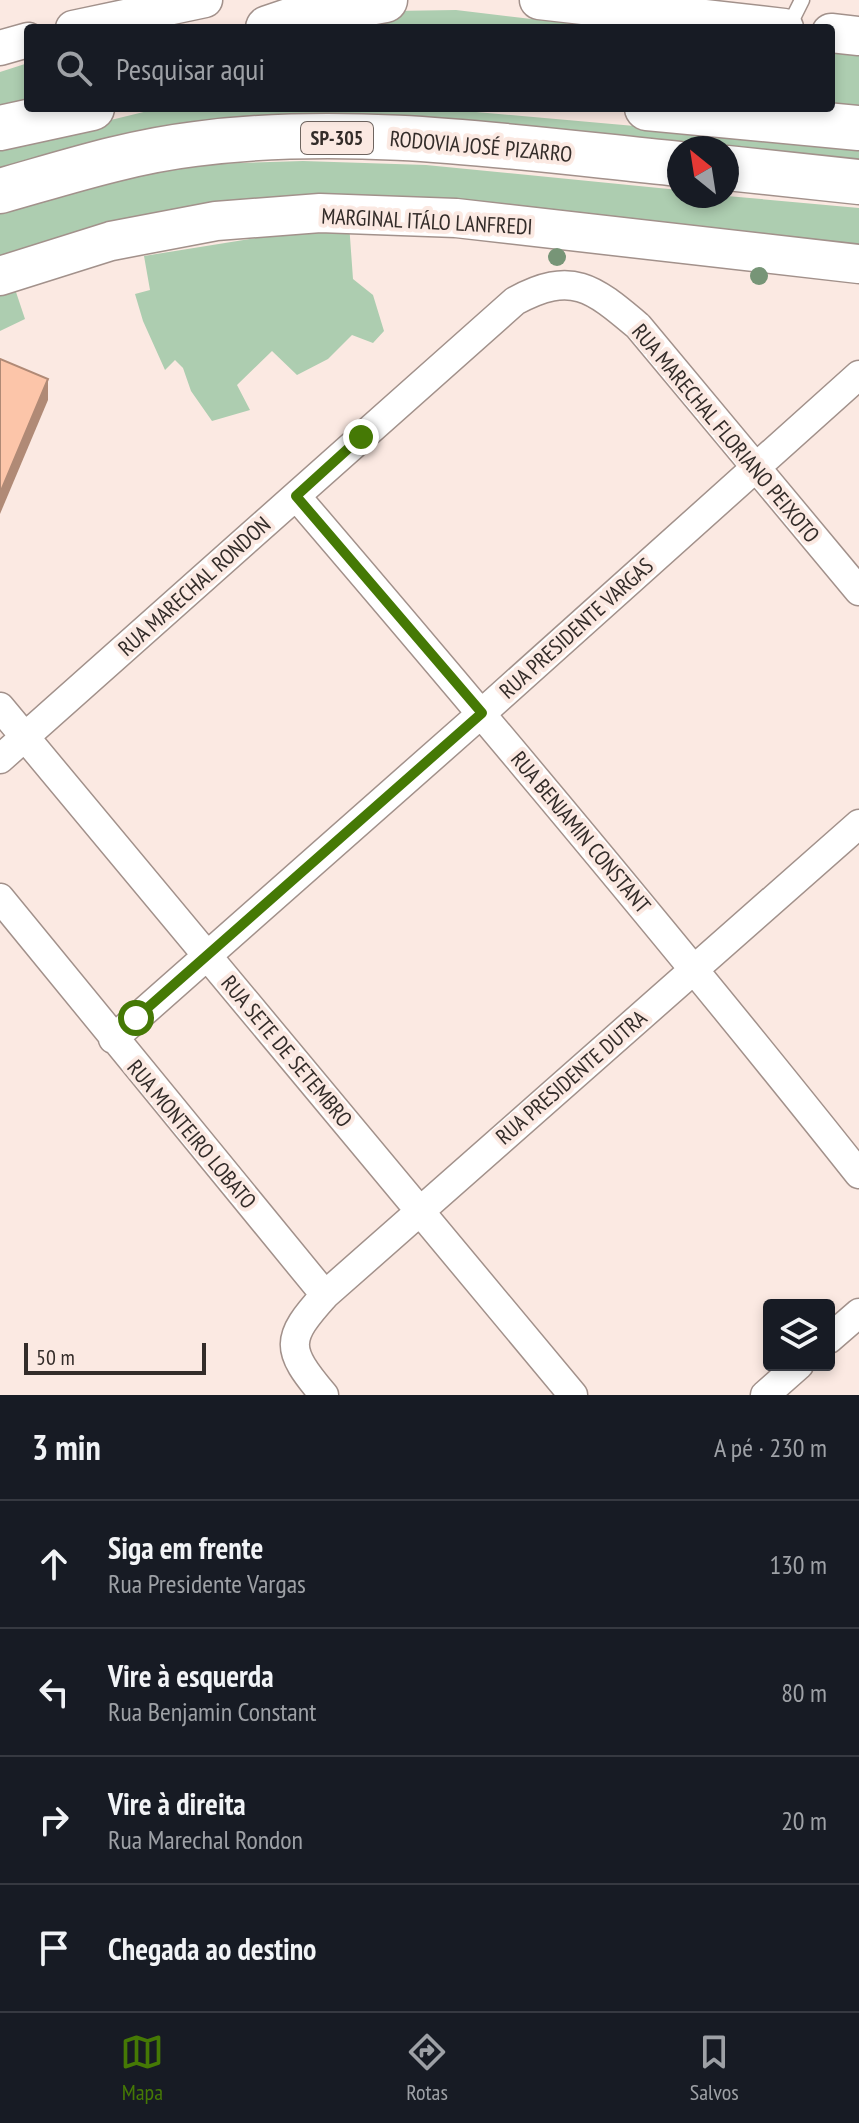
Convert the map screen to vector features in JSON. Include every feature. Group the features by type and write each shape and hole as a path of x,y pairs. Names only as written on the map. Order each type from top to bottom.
{"main road":[{"path":"280,24 313,13 385,0"},
{"path":"539,0 751,24"},
{"path":"835,33 859,36"},
{"path":"0,114 24,106"},
{"path":"0,128 74,112"},
{"path":"689,112 859,128"},
{"name":"RODOVIA JOSÉ PIZARRO","path":"0,191 104,161 179,147 290,137 421,138 667,163"},
{"path":"739,169 859,182"},
{"name":"MARGINAL ITÁLO LANFREDI","path":"0,276 126,238 216,221 320,213 456,218 859,264"}],"street":[{"path":"86,24 147,6 205,0"},
{"path":"0,48 24,41"},
{"name":"RUA MARECHAL RONDON","path":"0,759 515,301 536,289 559,285 583,287"},
{"name":"RUA MARECHAL FLORIANO PEIXOTO","path":"583,287 598,294 638,326 859,591"},
{"name":"RUA PRESIDENTE VARGAS","path":"113,1039 859,375"},
{"name":"RUA BENJAMIN CONSTANT","path":"296,496 694,968 859,1174"},
{"name":"RUA SETE DE SETEMBRO","path":"0,707 573,1395"},
{"name":"RUA PRESIDENTE DUTRA","path":"324,1395 299,1363 294,1338 305,1317 325,1295 859,824"},
{"name":"RUA MONTEIRO LOBATO","path":"0,898 325,1295"},
{"path":"835,1334 859,1313"},
{"path":"765,1395 792,1371"}],"lane":[{"path":"788,24 802,0"}],"green space":[{"path":"456,10 574,24 340,24 392,11"},
{"path":"835,53 859,56 859,110 835,107"},
{"path":"24,64 24,100 0,108 0,72"},
{"path":"144,112 476,112 859,146 859,172 739,150 739,136 667,136 667,147 408,123 0,175 0,147"},
{"path":"303,161 426,165 667,189 667,208 739,208 739,197 859,208 859,250 457,204 0,257 0,213 118,180 207,164"},
{"path":"349,223 353,279 373,295 384,331 373,343 352,335 328,359 297,375 272,351 237,385 250,410 212,421 191,391 183,368 175,360 165,370 143,321 135,294 150,290 144,256"},
{"path":"14,286 25,319 0,331 0,291"}],"building":[{"path":"0,359 48,379 0,493"}],"route":[{"path":"136,1018 482,713 296,496 361,437"}]}
